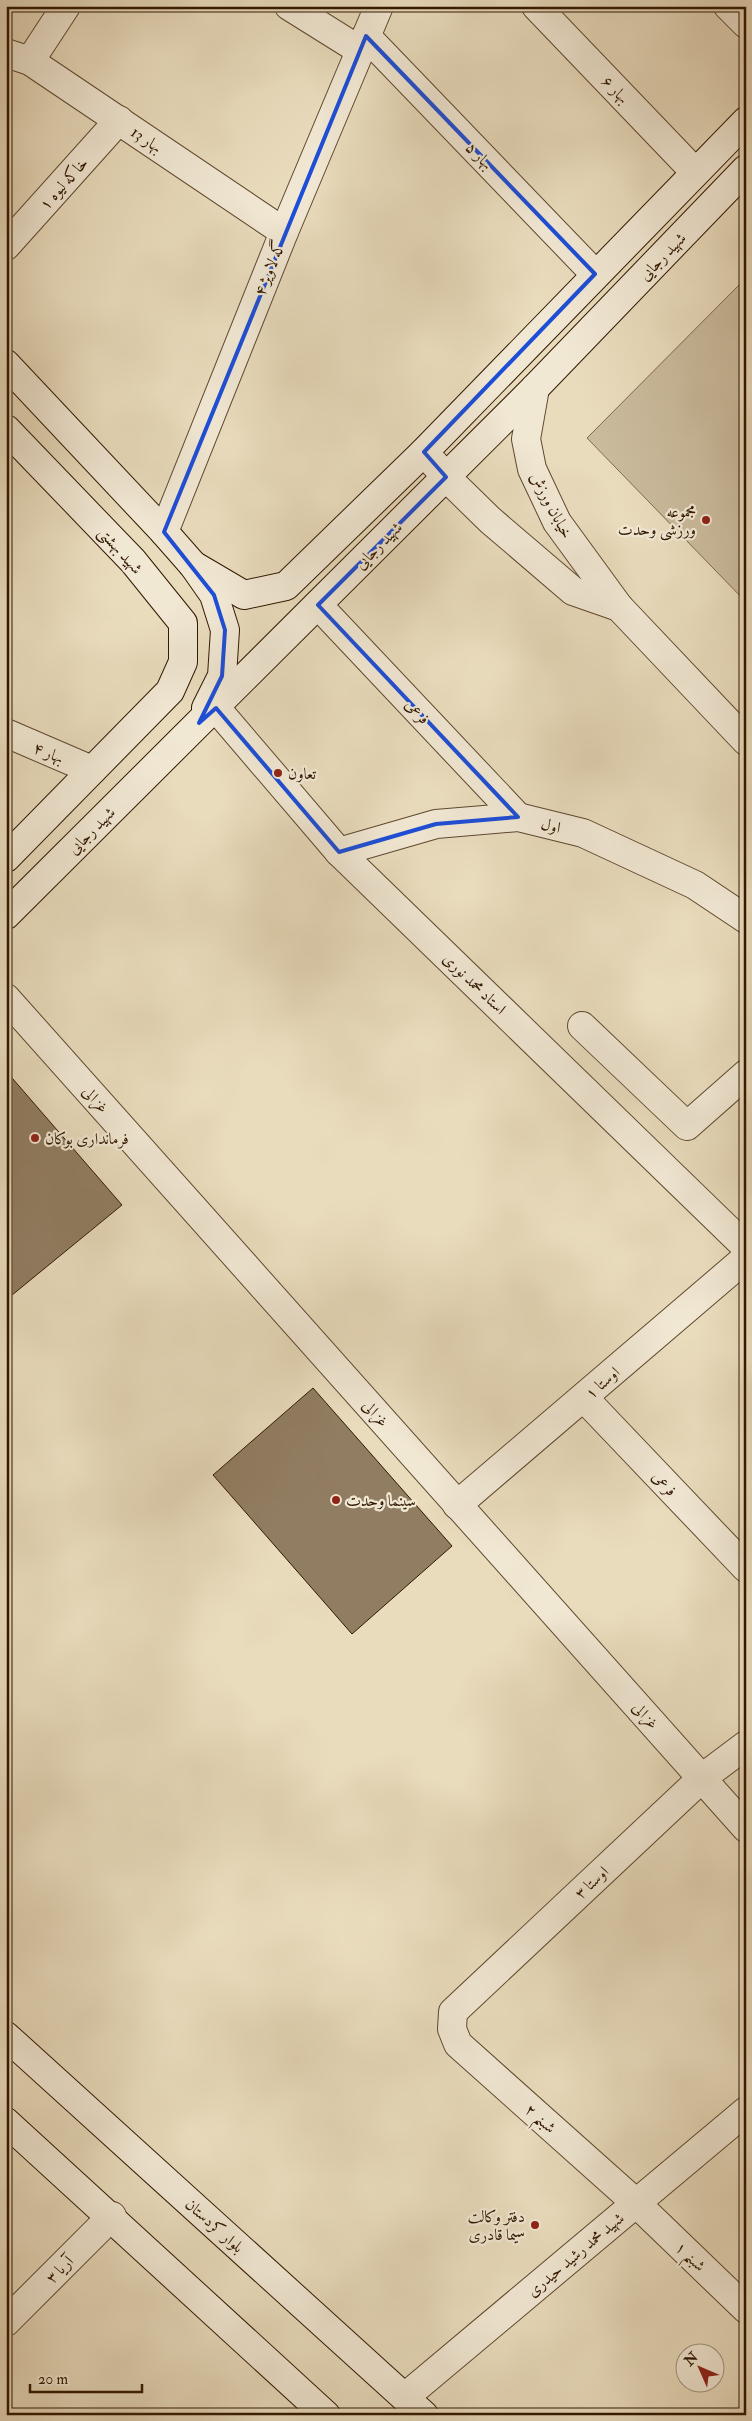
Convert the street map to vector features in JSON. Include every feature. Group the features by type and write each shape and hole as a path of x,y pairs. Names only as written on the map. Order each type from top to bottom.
{"street":[{"path":"18,57 66,6"},
{"name":"بهار ۵","path":"289,6 363,43 595,274"},
{"name":"گه لاویژ ۴","path":"164,532 284,232 379,6"},
{"name":"بهار ۶","path":"536,6 695,172"},
{"path":"728,6 746,24"},
{"name":"بهار 13","path":"18,57 120,120 284,232"},
{"name":"خاکه لیوه ۱","path":"6,246 120,120"},
{"path":"193,565 244,595 286,586 424,452 595,274 746,121"},
{"name":"شهید رجایی","path":"6,915 446,478 746,169"},
{"path":"6,364 164,532 193,565 214,595 225,630 222,676 207,715"},
{"name":"خیابان ورزش","path":"535,388 526,439 532,469 557,522 619,607 746,741"},
{"name":"شهید بهشتی","path":"6,429 133,561 182,623 183,662 170,691 92,770"},
{"name":"خیابان ورزش","path":"424,452 446,478 490,520 573,592 619,607"},
{"name":"فرعی","path":"318,605 518,816"},
{"name":"استاد محمد نوری","path":"207,715 340,852 746,1248"},
{"name":"بهار ۴","path":"6,734 92,770"},
{"path":"6,858 92,770"},
{"name":"اول","path":"340,852 436,824 518,816 583,833 695,885 746,919"},
{"name":"غزالی","path":"6,998 746,1828"},
{"path":"582,1026 687,1126 746,1074"},
{"name":"اوستا ۱","path":"457,1505 746,1258"},
{"name":"فرعی","path":"584,1398 746,1568"},
{"name":"اوستا ۳","path":"452,2029 453,2012 702,1778 746,1744"},
{"name":"شبنم ۲","path":"452,2029 458,2044 636,2203"},
{"name":"بلوار کردستان","path":"6,2036 414,2406"},
{"name":"شهید محمد رشید حیدری","path":"414,2406 636,2203 746,2111"},
{"path":"6,2122 112,2216 326,2415"},
{"name":"شبنم ۱","path":"636,2203 746,2309"},
{"name":"آریا ۳","path":"6,2322 112,2216"}],"highlighted area":[{"path":"366,36 595,274 424,452 446,477 318,605 518,817 436,824 339,852 216,708 199,723 222,676 225,630 214,595 164,532"}],"shaded area":[{"name":"مجموعه ورزشی وحدت","path":"746,278 746,602 587,438"}],"building":[{"name":"فرمانداری بوکان","path":"6,1071 122,1205 6,1300"},
{"path":"313,1388 452,1546 352,1634 213,1475"}],"place":[{"name":"مجموعه ورزشی وحدت","path":"706,520"},
{"name":"تعاون","path":"278,773"},
{"name":"فرمانداری بوکان","path":"35,1138"},
{"name":"سینما وحدت","path":"336,1500"},
{"name":"دفتر وکالت سیما قادری","path":"535,2225"}]}
